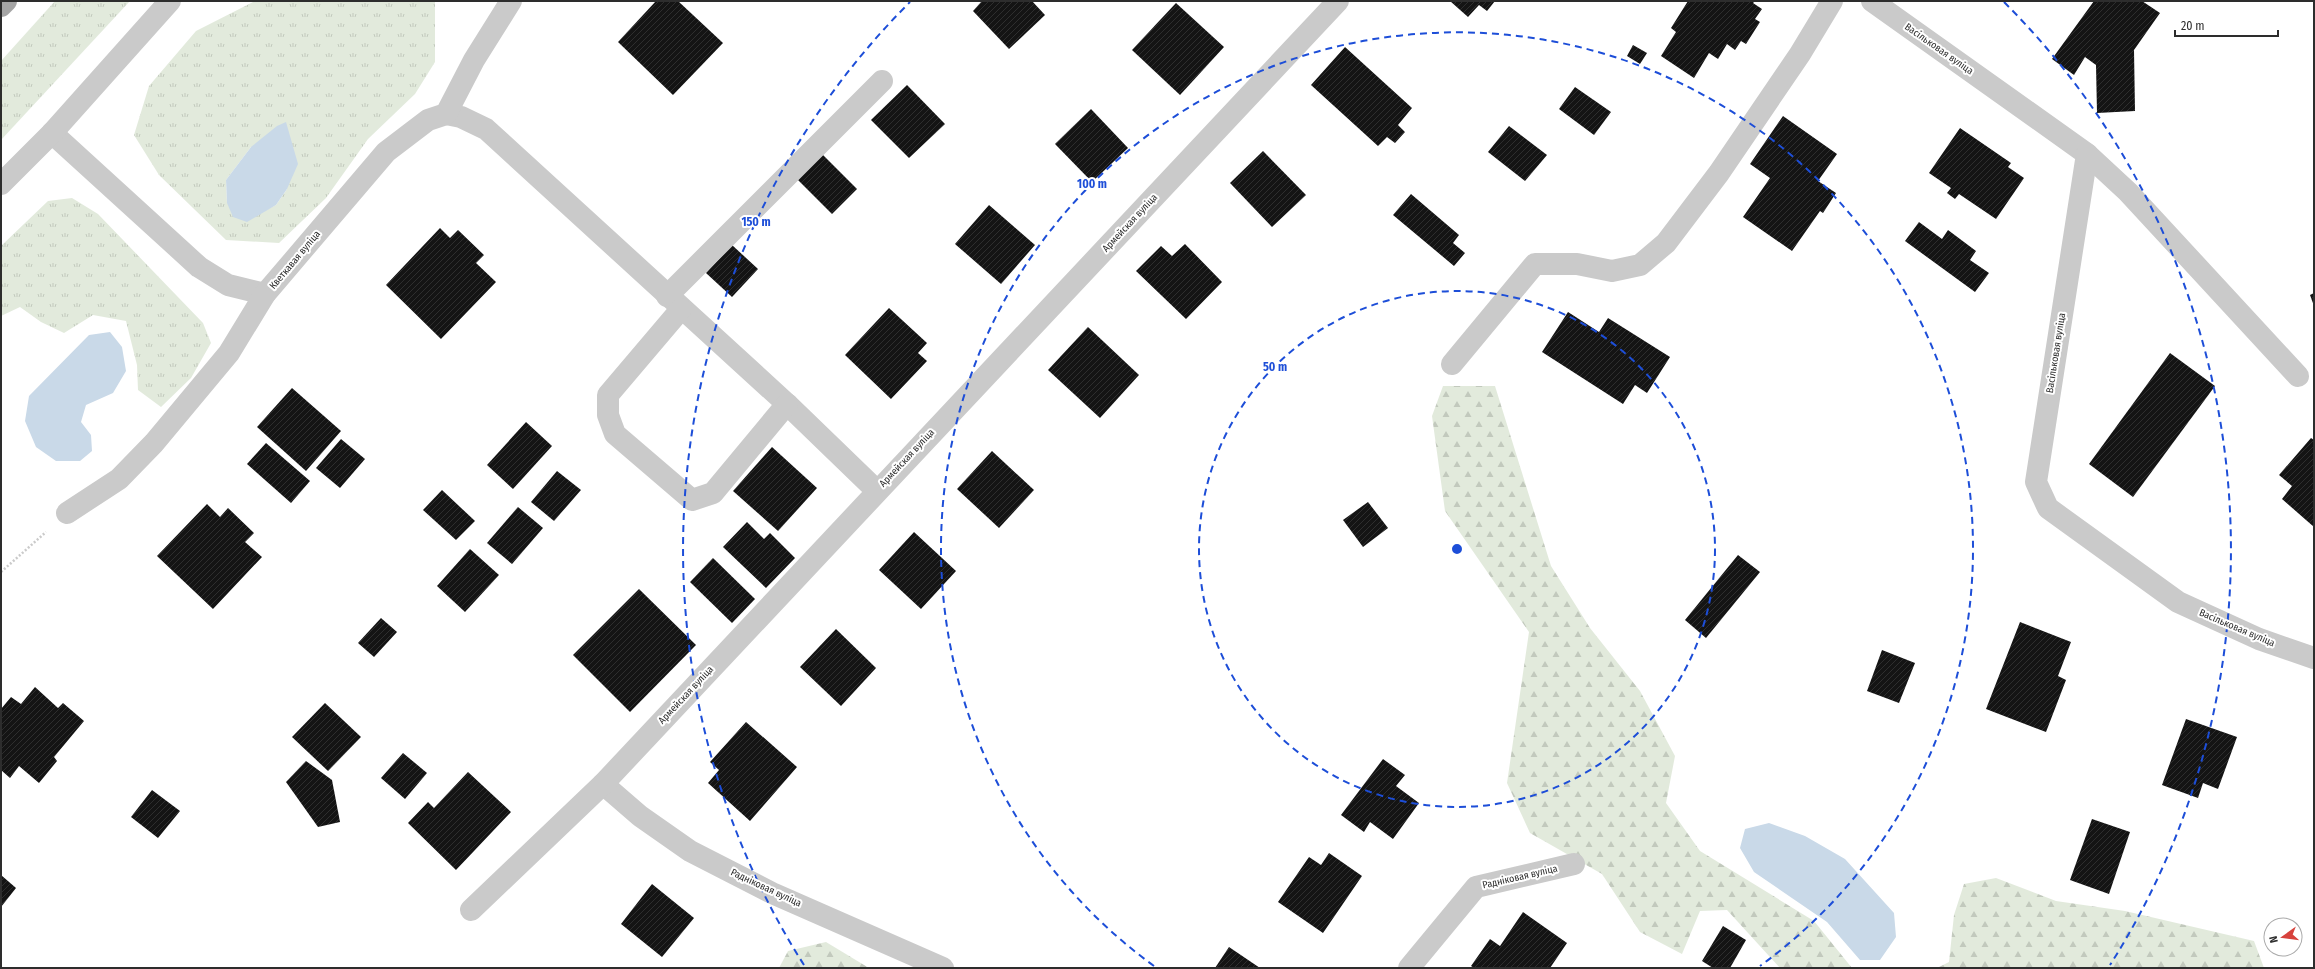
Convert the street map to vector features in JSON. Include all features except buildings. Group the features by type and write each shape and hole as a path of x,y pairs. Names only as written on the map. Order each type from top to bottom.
{"main road":[{"path":"1,6 6,1"}],"street":[{"path":"1,184 52,133 170,1"},
{"path":"511,1 474,60 446,114 461,117 486,129 674,303 787,404 877,491"},
{"name":"Армейская вуліца","path":"471,910 603,784 1338,1"},
{"path":"1452,364 1535,264 1577,264 1612,271 1640,265 1666,243 1718,173 1800,54 1832,1"},
{"name":"Васільковая вуліца","path":"1872,1 2087,154 2036,482 2048,508 2178,602 2259,639 2314,658"},
{"path":"787,404 713,493 692,500 615,434 608,415 608,395 674,303 882,81"},
{"name":"Кветкавая вуліца","path":"67,513 119,479 154,443 229,353 266,294 386,152 428,120 446,114"},
{"path":"52,133 200,267 228,285 266,294"},
{"path":"2087,154 2128,192 2298,376"},
{"name":"Радніковая вуліца","path":"603,784 640,816 690,851 772,893 944,968"},
{"name":"Радніковая вуліца","path":"1409,968 1476,887 1574,864"}],"path":[{"path":"1,572 67,513"}],"green space":[{"path":"55,1 130,1 1,140 1,61"},
{"path":"255,1 435,1 435,62 415,94 368,139 326,198 279,243 226,240 159,175 134,135 149,86 196,31","holes":["251,147 287,189 276,205 262,212 227,203 226,180"]},
{"path":"72,198 98,214 203,323 211,343 191,378 161,407 138,390 137,365 126,321 93,315 64,333 41,322 20,307 1,316 1,246 48,201"},
{"path":"1443,386 1495,386 1551,566 1590,628 1640,691 1675,756 1666,803 1700,851 1814,921 1852,968 1780,968 1727,910 1700,911 1682,954 1640,932 1602,874 1530,833 1507,783 1529,632 1445,511 1432,416"},
{"path":"1996,878 2056,901 2125,911 2254,941 2264,968 1937,968 1949,962 1954,915 1964,884"},
{"path":"826,942 869,968 779,968 788,951"}],"water":[{"path":"286,122 298,164 287,189 276,205 247,222 233,217 227,203 226,180 251,147 277,126"},
{"path":"110,332 122,347 126,371 113,393 86,405 81,422 91,435 92,451 80,461 56,461 36,447 25,421 29,396 89,335"},
{"path":"1769,823 1805,836 1845,859 1894,913 1896,937 1880,960 1860,960 1827,922 1754,872 1740,848 1745,829"}]}
